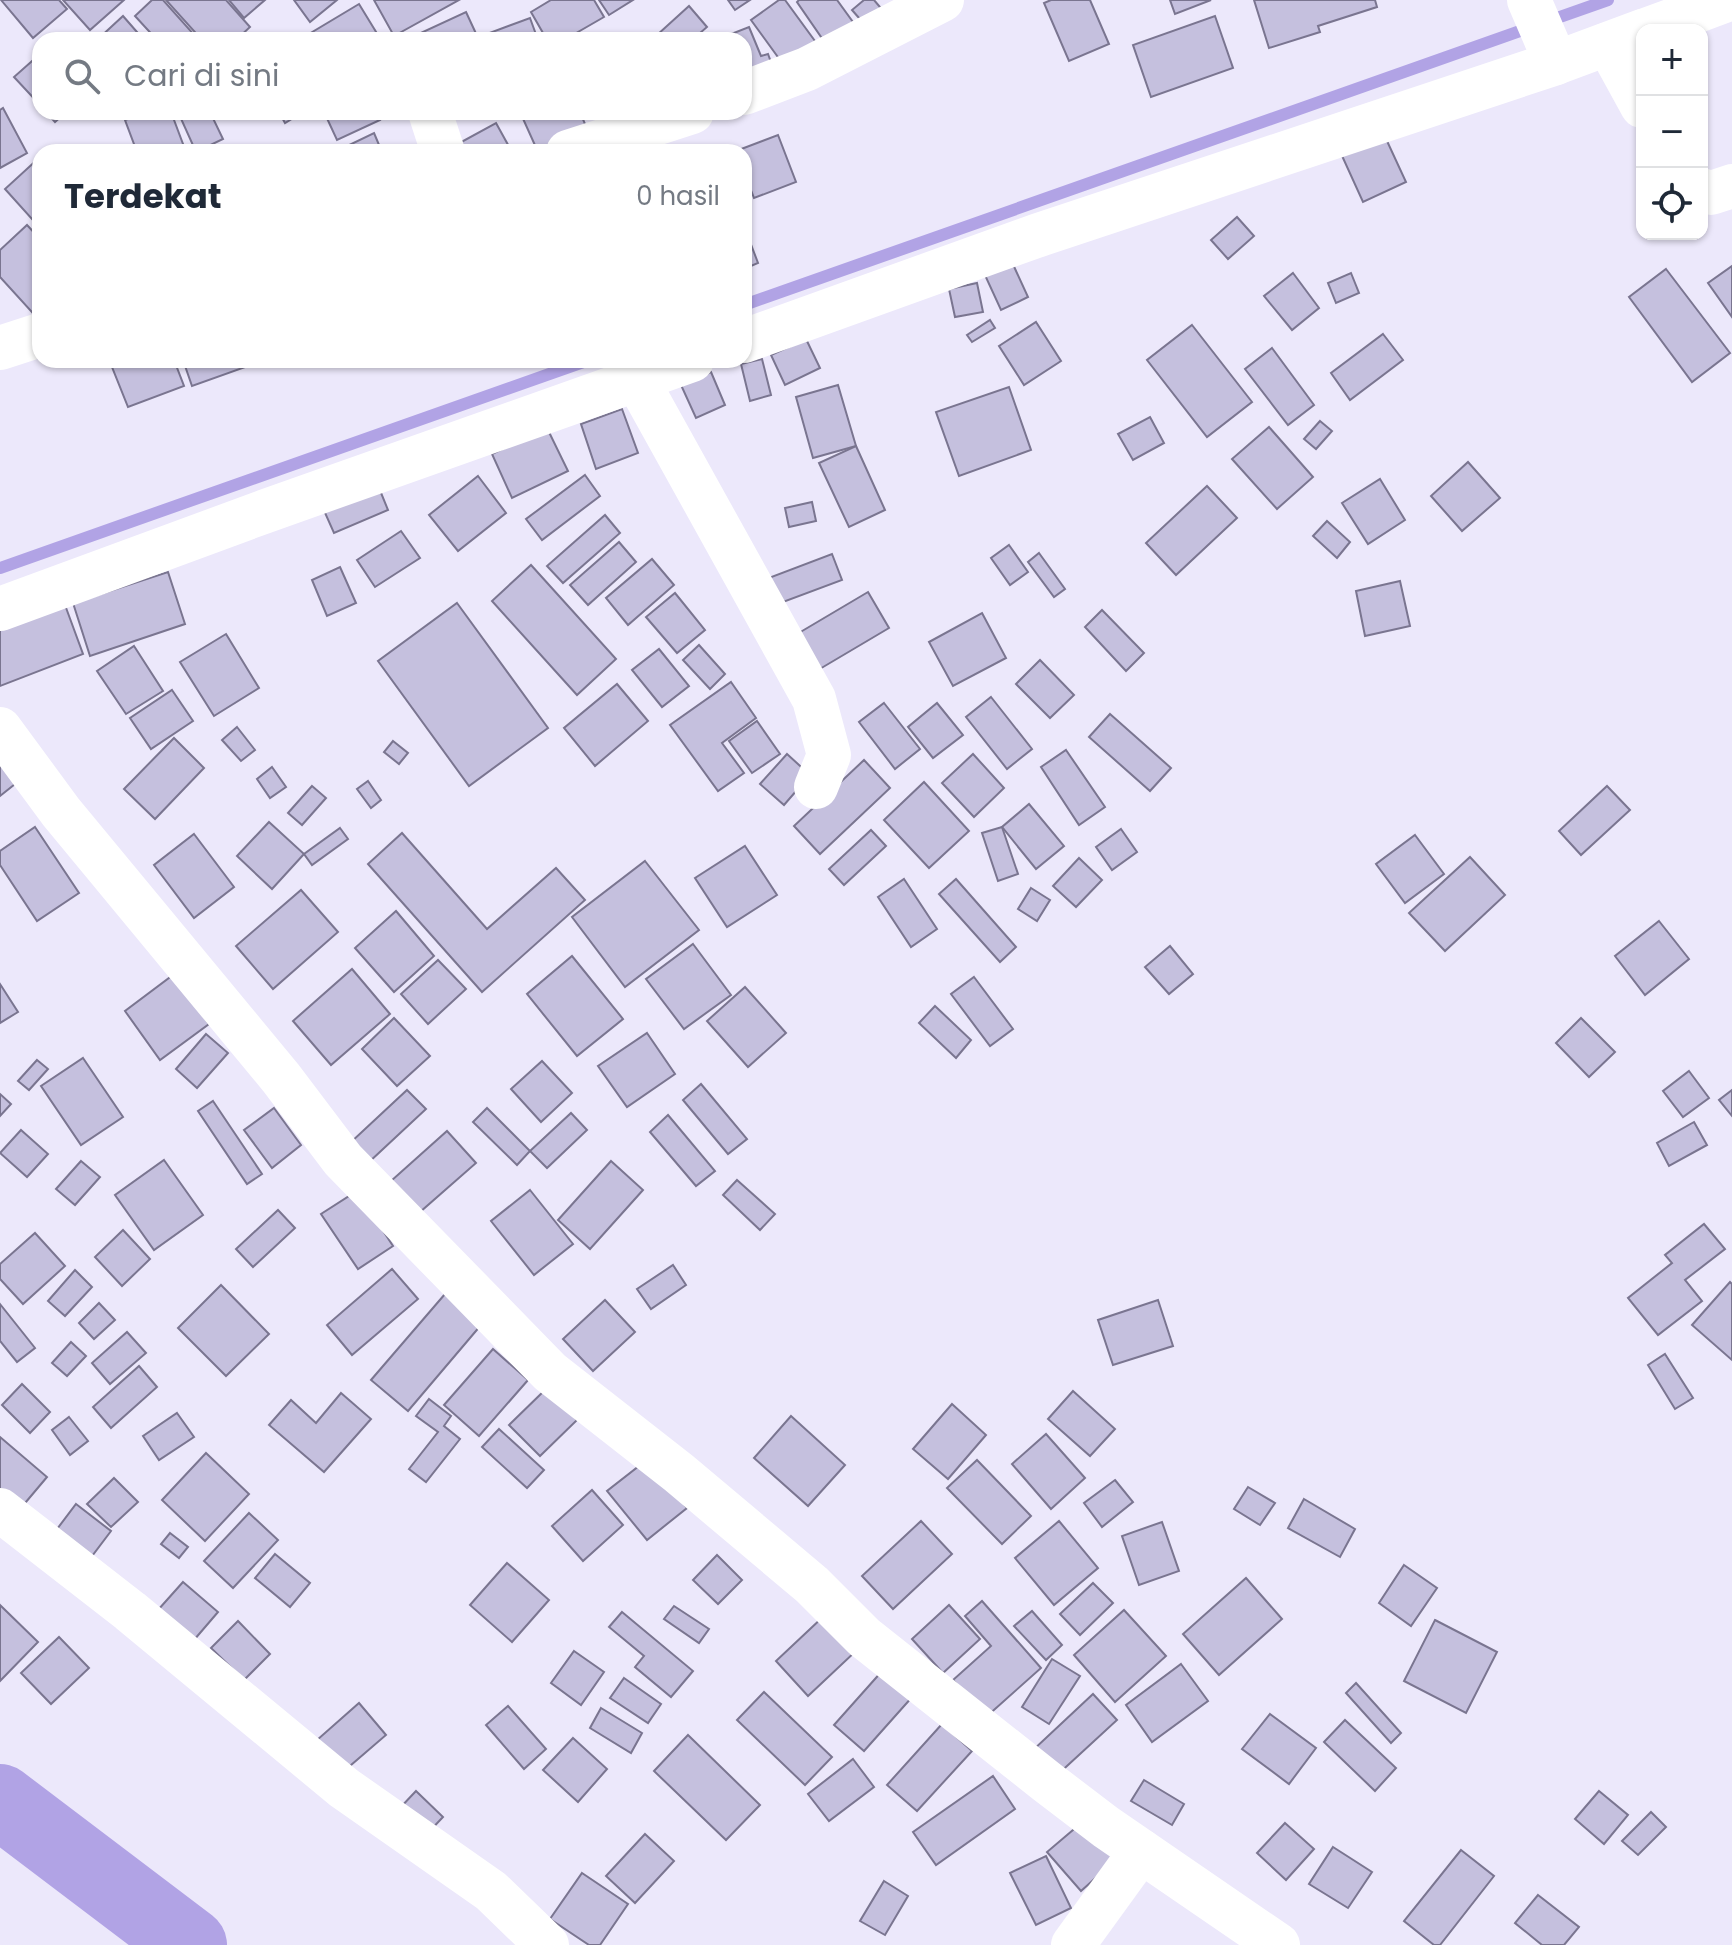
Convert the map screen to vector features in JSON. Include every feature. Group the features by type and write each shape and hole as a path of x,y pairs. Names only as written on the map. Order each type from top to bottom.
{"street":[{"path":"752,90 807,69 942,0"},
{"path":"752,338 1036,236 1543,33 1632,35 1727,0"},
{"path":"1632,35 1641,96"},
{"path":"433,120 440,144"},
{"path":"593,144 667,120"},
{"path":"1708,192 1732,186"},
{"path":"0,348 32,338"},
{"path":"0,609 670,368"},
{"path":"637,380 814,699 829,755 816,787"},
{"path":"0,729 61,812 281,1078 343,1160 550,1372 679,1473 812,1585 864,1637 1047,1782 1278,1945"},
{"path":"0,1510 130,1611 344,1788 491,1891 547,1945"},
{"path":"1073,1945 1141,1851"}],"building":[{"path":"1,0 59,0 67,9 40,32 32,32 32,37"},
{"path":"63,0 124,0 90,30"},
{"path":"152,0 163,0 192,32 150,32 135,16"},
{"path":"166,0 226,0 250,27 245,32 195,32"},
{"path":"229,0 265,0 244,18"},
{"path":"294,0 337,0 310,22"},
{"path":"374,0 459,0 401,32 392,32"},
{"path":"551,0 594,0 604,17 578,32 542,32 531,12"},
{"path":"599,0 633,0 609,15"},
{"path":"728,0 750,0 735,10"},
{"path":"779,0 785,0 823,52 791,75 751,20"},
{"path":"837,0 866,40 837,60 797,2"},
{"path":"864,0 874,0 891,20 874,35 852,10"},
{"path":"1051,0 1090,0 1109,44 1069,61 1044,3"},
{"path":"1170,0 1211,0 1175,14"},
{"path":"1254,0 1375,0 1377,7 1318,26 1320,32 1269,48"},
{"path":"359,4 376,32 312,32"},
{"path":"689,6 707,27 701,32 660,32"},
{"path":"466,12 475,32 423,32"},
{"path":"123,16 137,32 106,32"},
{"path":"1215,16 1233,68 1151,97 1133,45"},
{"path":"530,18 535,32 492,32"},
{"path":"752,34 761,56 768,54 781,90 752,102"},
{"path":"32,61 32,96 14,77"},
{"path":"3,108 27,153 0,168 0,110"},
{"path":"125,120 174,120 183,144 134,144"},
{"path":"182,120 214,120 223,139 213,144 192,144"},
{"path":"328,120 380,120 337,140"},
{"path":"524,120 583,120 593,144 534,144"},
{"path":"496,123 508,144 458,144"},
{"path":"1381,128 1406,182 1363,202 1338,147"},
{"path":"374,133 379,144 351,144"},
{"path":"778,135 796,182 754,198 752,145"},
{"path":"32,164 32,219 5,189"},
{"path":"1237,217 1254,236 1228,259 1211,240"},
{"path":"27,225 32,230 32,312 0,277 0,250"},
{"path":"752,247 758,263 752,266"},
{"path":"1011,260 1028,297 1001,310 984,273"},
{"path":"1732,266 1732,317 1708,283"},
{"path":"1666,269 1730,353 1692,382 1629,297"},
{"path":"1293,273 1319,308 1292,330 1264,296"},
{"path":"1351,273 1359,293 1336,303 1328,283"},
{"path":"977,283 983,312 955,317 949,289"},
{"path":"990,320 995,328 972,342 967,335"},
{"path":"1036,322 1061,361 1024,385 999,346"},
{"path":"1192,325 1252,402 1207,437 1147,360"},
{"path":"1383,334 1403,360 1350,400 1331,373"},
{"path":"806,339 820,368 785,385 771,355"},
{"path":"1272,348 1314,405 1288,425 1245,369"},
{"path":"762,359 771,395 750,401 742,368 752,368 752,361"},
{"path":"112,368 177,368 184,386 128,407"},
{"path":"186,368 243,368 192,386"},
{"path":"711,372 725,405 696,418 681,385"},
{"path":"838,385 856,446 813,458 796,397"},
{"path":"1009,387 1031,450 959,476 936,412"},
{"path":"622,409 638,453 596,469 581,424"},
{"path":"1150,417 1164,443 1133,460 1118,434"},
{"path":"1320,421 1332,431 1316,449 1304,439"},
{"path":"1269,427 1313,477 1277,509 1232,459"},
{"path":"547,428 568,471 512,498 492,454"},
{"path":"856,446 885,510 849,527 819,463"},
{"path":"1468,462 1500,498 1462,531 1431,496"},
{"path":"585,475 600,496 542,540 526,519"},
{"path":"478,476 506,513 458,551 429,515"},
{"path":"1380,479 1405,520 1368,544 1342,503"},
{"path":"377,483 388,510 334,533 322,506"},
{"path":"1207,486 1237,518 1176,575 1146,543"},
{"path":"812,502 816,521 789,527 785,508"},
{"path":"605,515 620,533 563,583 547,566"},
{"path":"1327,521 1350,542 1337,558 1313,536"},
{"path":"401,531 420,558 375,587 357,560"},
{"path":"619,542 636,562 588,605 570,585"},
{"path":"1009,545 1028,572 1010,585 991,558"},
{"path":"1039,553 1065,589 1054,597 1028,562"},
{"path":"832,554 842,580 775,605 766,579"},
{"path":"652,559 674,585 628,625 606,598"},
{"path":"531,565 616,659 577,695 492,601"},
{"path":"340,567 356,603 327,616 312,580"},
{"path":"168,572 185,624 90,656 73,603"},
{"path":"1400,581 1410,626 1365,636 1356,591"},
{"path":"868,592 889,628 813,673 792,637"},
{"path":"675,593 705,630 677,653 646,617"},
{"path":"457,603 548,728 469,786 378,661"},
{"path":"65,605 83,654 0,686 0,629"},
{"path":"1102,610 1144,653 1126,671 1085,627"},
{"path":"982,613 1006,658 953,686 929,642"},
{"path":"226,634 259,688 214,716 180,662"},
{"path":"699,645 725,674 710,689 683,660"},
{"path":"134,646 163,691 126,714 97,671"},
{"path":"659,649 689,686 662,707 632,670"},
{"path":"1040,660 1074,695 1050,718 1016,684"},
{"path":"731,682 756,718 722,743 744,773 718,791 670,725"},
{"path":"617,684 648,721 595,766 564,728"},
{"path":"172,690 193,721 151,749 130,718"},
{"path":"991,697 1032,749 1007,769 966,717"},
{"path":"884,703 920,749 895,769 859,722"},
{"path":"937,703 963,735 933,758 908,727"},
{"path":"1110,714 1171,768 1150,791 1089,737"},
{"path":"757,721 780,754 752,773 729,741"},
{"path":"237,727 255,750 241,761 222,740"},
{"path":"174,738 204,768 155,819 124,789"},
{"path":"393,741 408,753 399,764 384,752"},
{"path":"1066,750 1105,807 1079,825 1041,767"},
{"path":"0,754 20,780 0,796"},
{"path":"787,754 810,775 784,805 760,784"},
{"path":"973,754 1004,788 974,817 942,783"},
{"path":"864,760 890,788 820,854 794,826"},
{"path":"272,767 286,787 270,798 257,779"},
{"path":"368,781 381,800 371,808 357,789"},
{"path":"924,782 969,831 929,868 884,820"},
{"path":"312,786 326,798 302,825 288,813"},
{"path":"1607,786 1630,810 1581,855 1559,831"},
{"path":"1029,804 1064,846 1036,869 1002,827"},
{"path":"269,822 304,854 272,889 237,856"},
{"path":"35,827 79,893 37,921 0,865 0,851"},
{"path":"1002,827 1018,874 998,881 982,833"},
{"path":"340,828 348,839 312,865 304,854"},
{"path":"1121,829 1137,852 1112,870 1096,847"},
{"path":"871,830 886,846 844,885 829,869"},
{"path":"402,833 487,929 556,868 585,900 482,992 368,864"},
{"path":"194,834 234,887 194,918 154,865"},
{"path":"1415,835 1444,874 1405,903 1376,864"},
{"path":"745,846 777,895 727,927 695,878"},
{"path":"1470,857 1505,895 1445,951 1409,913"},
{"path":"1079,858 1102,880 1076,907 1053,886"},
{"path":"645,861 699,930 625,987 572,917"},
{"path":"904,879 937,929 911,947 878,897"},
{"path":"956,879 1016,947 1000,962 939,894"},
{"path":"1031,888 1050,900 1037,921 1018,909"},
{"path":"301,890 338,932 273,989 236,946"},
{"path":"396,911 434,956 394,992 355,948"},
{"path":"1659,921 1689,959 1645,995 1615,956"},
{"path":"693,944 731,995 684,1029 646,979"},
{"path":"1170,946 1193,974 1169,994 1145,967"},
{"path":"572,956 623,1019 577,1056 527,994"},
{"path":"438,960 466,989 428,1024 401,994"},
{"path":"352,969 390,1014 331,1065 293,1021"},
{"path":"173,975 209,1024 160,1060 125,1011"},
{"path":"974,977 1013,1029 990,1046 951,994"},
{"path":"0,984 18,1012 0,1023"},
{"path":"745,987 786,1033 748,1067 707,1021"},
{"path":"935,1006 971,1040 956,1058 919,1023"},
{"path":"394,1018 430,1056 397,1086 362,1049"},
{"path":"1581,1018 1615,1052 1589,1077 1556,1043"},
{"path":"647,1033 675,1074 627,1107 598,1066"},
{"path":"206,1034 228,1053 197,1088 176,1069"},
{"path":"83,1058 123,1117 81,1145 41,1086"},
{"path":"37,1060 48,1069 29,1090 18,1081"},
{"path":"542,1061 572,1093 541,1122 511,1089"},
{"path":"1689,1071 1709,1098 1683,1117 1663,1091"},
{"path":"701,1084 747,1139 728,1154 683,1100"},
{"path":"407,1090 426,1109 368,1163 350,1143"},
{"path":"1732,1090 1732,1116 1719,1100"},
{"path":"0,1094 11,1104 0,1116"},
{"path":"213,1101 262,1174 247,1184 198,1111"},
{"path":"274,1108 301,1145 272,1168 244,1130"},
{"path":"487,1108 530,1151 517,1165 473,1122"},
{"path":"571,1113 587,1130 547,1168 530,1151"},
{"path":"668,1115 715,1171 696,1186 650,1132"},
{"path":"1694,1122 1707,1145 1669,1166 1657,1143"},
{"path":"21,1130 48,1154 27,1177 0,1153"},
{"path":"447,1131 476,1163 420,1212 391,1181"},
{"path":"164,1160 203,1215 154,1250 115,1195"},
{"path":"81,1161 100,1177 75,1205 56,1189"},
{"path":"611,1161 643,1190 590,1249 558,1220"},
{"path":"737,1180 775,1214 760,1230 723,1195"},
{"path":"530,1190 573,1244 534,1275 491,1221"},
{"path":"357,1191 393,1246 358,1269 321,1214"},
{"path":"278,1210 295,1228 253,1267 236,1249"},
{"path":"1704,1224 1725,1249 1685,1280 1702,1301 1658,1335 1628,1298 1672,1263 1665,1255"},
{"path":"123,1230 150,1259 122,1286 95,1257"},
{"path":"35,1233 65,1266 23,1304 0,1279 0,1264"},
{"path":"673,1265 686,1285 651,1309 637,1289"},
{"path":"392,1269 418,1299 352,1355 327,1325"},
{"path":"75,1270 92,1287 65,1316 48,1301"},
{"path":"1730,1282 1732,1284 1732,1360 1692,1325"},
{"path":"221,1285 269,1334 226,1376 178,1328"},
{"path":"445,1294 481,1325 408,1411 371,1380"},
{"path":"605,1300 635,1332 593,1371 563,1339"},
{"path":"1158,1300 1173,1346 1113,1365 1098,1320"},
{"path":"99,1303 115,1320 94,1339 79,1323"},
{"path":"0,1304 35,1348 17,1362 0,1341"},
{"path":"127,1332 146,1353 110,1384 92,1363"},
{"path":"71,1342 86,1356 67,1376 52,1363"},
{"path":"493,1349 528,1380 479,1436 444,1405"},
{"path":"1665,1354 1693,1398 1675,1409 1648,1365"},
{"path":"139,1366 157,1387 111,1428 93,1407"},
{"path":"22,1384 50,1412 30,1433 2,1405"},
{"path":"547,1388 577,1420 540,1456 509,1425"},
{"path":"1073,1391 1115,1429 1090,1456 1048,1419"},
{"path":"341,1393 371,1419 324,1472 269,1425 291,1400 316,1423"},
{"path":"429,1399 451,1416 444,1426 460,1439 426,1482 409,1469 438,1432 416,1416"},
{"path":"952,1404 986,1435 948,1479 913,1449"},
{"path":"177,1413 194,1437 159,1460 143,1436"},
{"path":"791,1416 845,1465 808,1506 754,1458"},
{"path":"69,1417 88,1441 70,1455 52,1430"},
{"path":"499,1429 544,1470 527,1488 482,1447"},
{"path":"1046,1434 1085,1478 1051,1509 1012,1464"},
{"path":"0,1437 47,1477 15,1515 0,1502"},
{"path":"206,1453 249,1494 205,1541 162,1500"},
{"path":"648,1459 687,1508 647,1540 607,1491"},
{"path":"977,1460 1031,1516 1002,1544 947,1488"},
{"path":"114,1478 138,1502 111,1527 87,1504"},
{"path":"1115,1480 1133,1502 1102,1527 1084,1503"},
{"path":"1248,1487 1275,1503 1260,1525 1234,1509"},
{"path":"592,1490 623,1525 583,1561 552,1526"},
{"path":"1304,1499 1355,1529 1340,1557 1288,1528"},
{"path":"76,1504 111,1531 86,1564 51,1537"},
{"path":"249,1513 278,1540 233,1588 204,1561"},
{"path":"921,1521 952,1554 893,1609 862,1576"},
{"path":"1059,1521 1098,1568 1054,1605 1015,1558"},
{"path":"1162,1522 1179,1571 1139,1585 1122,1536"},
{"path":"170,1533 188,1547 179,1558 161,1544"},
{"path":"275,1554 310,1583 290,1607 255,1578"},
{"path":"717,1555 742,1580 718,1604 693,1580"},
{"path":"507,1563 549,1600 512,1642 470,1605"},
{"path":"1404,1565 1437,1588 1411,1626 1379,1603"},
{"path":"1246,1578 1282,1619 1219,1675 1183,1634"},
{"path":"183,1582 218,1612 194,1640 158,1610"},
{"path":"1093,1583 1113,1603 1080,1635 1060,1614"},
{"path":"982,1601 1041,1668 986,1717 953,1680 991,1646 965,1616"},
{"path":"0,1605 38,1642 0,1681"},
{"path":"949,1605 980,1639 943,1673 912,1639"},
{"path":"674,1606 709,1629 699,1643 664,1619"},
{"path":"1124,1610 1166,1656 1115,1702 1074,1655"},
{"path":"1032,1611 1062,1645 1046,1660 1014,1626"},
{"path":"622,1612 693,1671 671,1697 635,1667 644,1656 609,1627"},
{"path":"825,1615 857,1650 808,1696 776,1661"},
{"path":"1435,1620 1497,1652 1466,1713 1404,1681"},
{"path":"238,1621 270,1654 244,1680 211,1648"},
{"path":"59,1637 89,1668 51,1704 21,1673"},
{"path":"574,1651 604,1672 581,1705 551,1683"},
{"path":"1052,1659 1080,1676 1049,1724 1022,1707"},
{"path":"1181,1664 1208,1701 1152,1742 1126,1705"},
{"path":"883,1670 913,1696 864,1751 834,1725"},
{"path":"624,1678 661,1704 648,1723 610,1698"},
{"path":"1356,1683 1401,1733 1391,1743 1346,1693"},
{"path":"764,1692 832,1757 805,1785 737,1720"},
{"path":"1093,1694 1117,1720 1055,1777 1032,1751"},
{"path":"359,1703 386,1735 344,1771 317,1740"},
{"path":"508,1706 546,1749 524,1769 486,1725"},
{"path":"601,1708 642,1733 631,1753 590,1728"},
{"path":"1270,1714 1316,1748 1289,1784 1242,1749"},
{"path":"1345,1720 1396,1768 1375,1791 1324,1742"},
{"path":"942,1724 972,1751 917,1811 887,1785"},
{"path":"688,1735 760,1805 726,1840 654,1771"},
{"path":"573,1738 607,1769 578,1802 543,1770"},
{"path":"853,1759 874,1787 829,1821 808,1794"},
{"path":"993,1776 1015,1809 936,1865 913,1832"},
{"path":"1144,1780 1184,1804 1172,1825 1131,1801"},
{"path":"416,1791 443,1817 425,1836 398,1810"},
{"path":"1599,1791 1628,1815 1604,1844 1575,1819"},
{"path":"1651,1812 1666,1827 1638,1855 1622,1841"},
{"path":"1086,1819 1119,1857 1081,1891 1047,1852"},
{"path":"1285,1823 1314,1849 1286,1880 1257,1853"},
{"path":"645,1834 674,1861 635,1903 606,1876"},
{"path":"1333,1847 1372,1872 1348,1908 1309,1884"},
{"path":"1461,1850 1494,1876 1440,1945 1434,1945 1404,1921"},
{"path":"1046,1856 1071,1908 1036,1925 1010,1873"},
{"path":"582,1873 628,1904 600,1945 589,1945 550,1919"},
{"path":"884,1881 908,1896 885,1935 860,1921"},
{"path":"1538,1895 1579,1927 1564,1945 1542,1945 1515,1923"}],"waterway":[{"path":"752,302 1608,0"},
{"path":"0,568 566,368"},
{"path":"0,1801 190,1945"}]}
